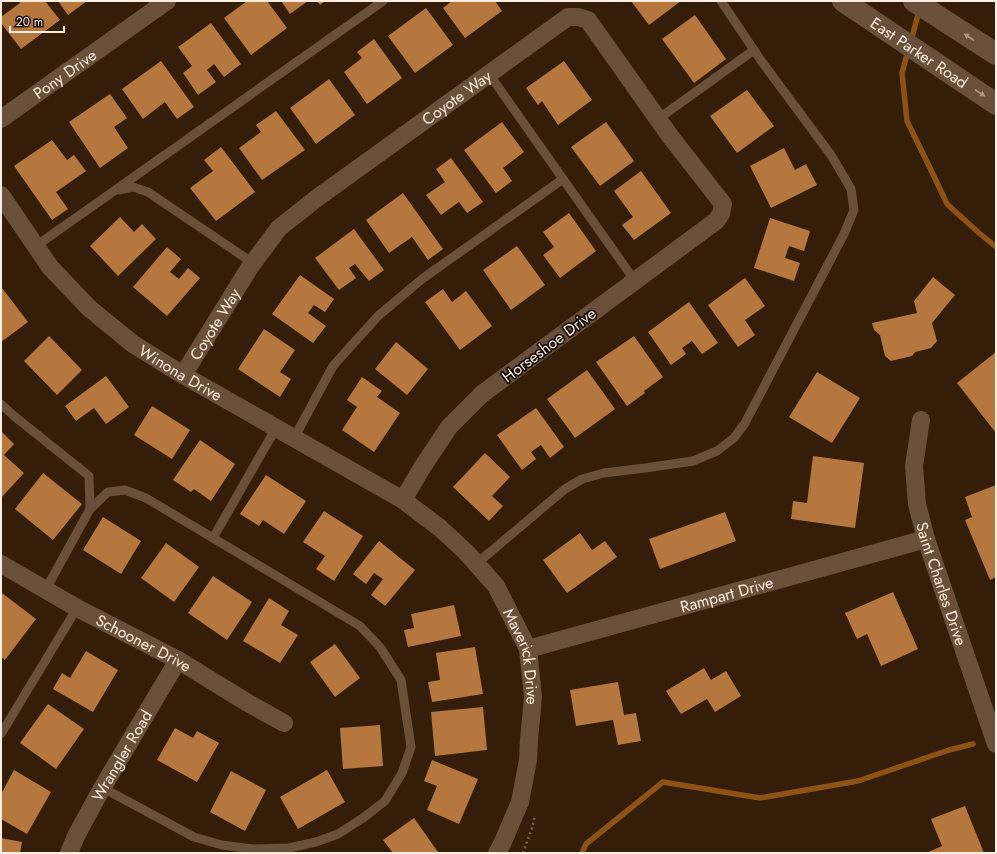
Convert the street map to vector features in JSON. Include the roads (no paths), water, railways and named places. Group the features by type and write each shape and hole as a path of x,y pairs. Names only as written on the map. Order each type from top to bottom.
{"main road":[{"name":"East Parker Road","path":"843,1 996,104"},
{"path":"914,1 996,54"}],"street":[{"name":"Pony Drive","path":"1,119 167,1"},
{"name":"Coyote Way","path":"183,375 253,263 279,228 317,198 568,17 578,17 588,20 670,136 723,204 721,214"},
{"name":"Winona Drive","path":"1,195 50,267 89,308 133,344 183,375 403,500"},
{"name":"Horseshoe Drive","path":"403,500 423,466 449,427 482,394 716,221 721,214"},
{"name":"Saint Charles Drive","path":"921,420 914,466 917,504 926,539 996,744"},
{"name":"Maverick Drive","path":"403,500 440,528 466,552 496,586 528,649 533,697 528,740 528,760 520,802 497,853"},
{"name":"Rampart Drive","path":"528,649 926,539"},
{"name":"Schooner Drive","path":"1,564 78,608 178,660 248,703 284,723"},
{"name":"Wrangler Road","path":"69,853 76,836 103,788 178,660"}],"lane":[{"path":"36,246 383,1"},
{"path":"476,564 565,489 582,479 604,473 693,461 718,451 734,438 745,423 844,234 854,210 851,189 831,155 754,50 721,1"},
{"path":"658,119 754,50"},
{"path":"489,74 635,281"},
{"path":"294,438 333,366 378,316 422,279 563,179"},
{"path":"115,190 133,187 148,192 253,263"},
{"path":"1,404 89,476 90,509"},
{"path":"213,538 276,428"},
{"path":"46,590 90,509 108,492 124,490 146,498 360,626 380,647 401,680 411,747 402,773 385,800 363,818 338,834 316,842 289,848 253,849 222,845 194,837 103,788"},
{"path":"1,734 78,608"}],"waterway":[{"path":"911,41 919,11"},
{"path":"908,51 902,73 907,121 947,204 996,247"},
{"path":"582,853 586,844 663,782 760,798 858,781 949,750 973,744"}]}
